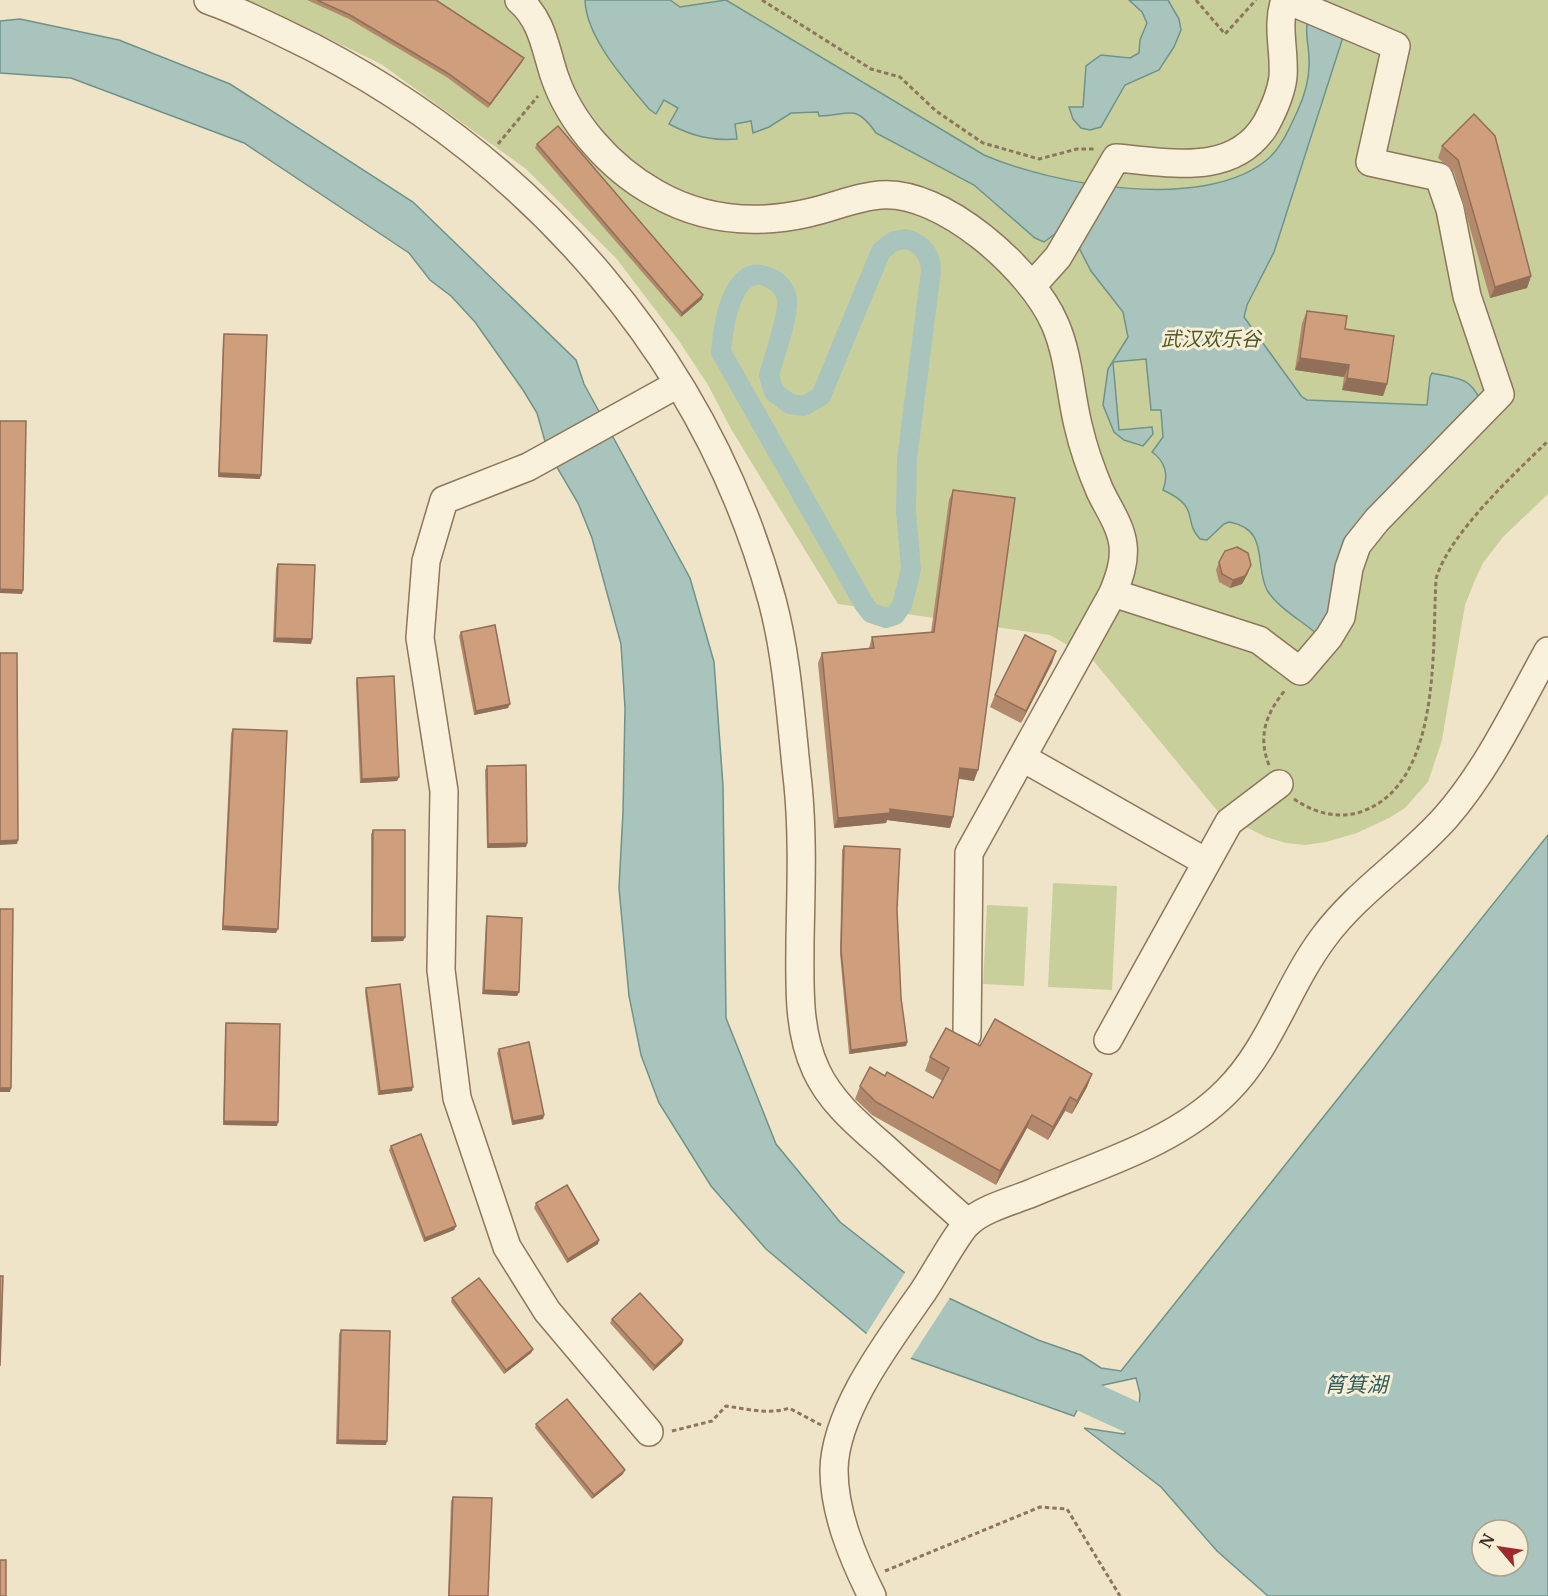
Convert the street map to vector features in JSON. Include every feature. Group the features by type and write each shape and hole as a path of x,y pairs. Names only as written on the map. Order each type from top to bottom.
{"street":[{"path":"519,0 539,27 555,77 577,121 620,169 643,187 682,207 712,217 777,218 807,213 868,196 906,197 937,208 976,232 1032,286 1047,308 1059,333 1085,449 1122,537 1123,555 1113,593 969,854 966,1035"},
{"path":"1032,286 1051,268 1112,164 1211,162 1238,152 1252,142 1273,111 1282,85 1280,16 1286,0 1395,46 1370,162 1439,177 1450,209 1467,296 1500,394 1377,520 1357,544 1348,568 1341,617 1329,637 1300,671 1259,640 1113,593"},
{"path":"222,2 371,79 421,111 485,159 541,211 604,279 632,314 678,384 695,413 748,526 773,604 784,659 800,807 800,1006 808,1052 825,1086 846,1114 968,1223"},
{"path":"649,1432 547,1311 507,1247 457,1098 441,970 444,790 420,638 426,561 444,500 528,467 678,384"},
{"path":"868,1588 853,1558 839,1503 834,1469 842,1434 849,1411 867,1379 968,1223 1002,1205 1120,1157 1160,1137 1189,1122 1228,1091 1262,1047 1297,980 1326,934 1348,908 1443,820 1472,783 1548,651"},
{"path":"1023,758 1206,862"},
{"path":"1108,1040 1229,822 1279,784"}],"path":[{"path":"762,0 871,69 900,78 936,111 983,143 1039,159 1089,148 1112,164"},
{"path":"1196,0 1225,34 1256,0"},
{"path":"485,159 555,77"},
{"path":"1300,671 1272,706 1264,731 1267,758 1279,784 1289,796 1310,809 1344,815 1374,806 1401,782 1416,756 1424,728 1436,579 1445,556 1479,512 1548,441"},
{"path":"649,1432 681,1431 712,1421 726,1406 746,1411 756,1408 776,1412 789,1408 842,1434"},
{"path":"868,1588 1040,1507 1067,1509 1120,1596"}],"green space":[{"name":"武汉欢乐谷","path":"245,0 1548,0 1548,494 1503,537 1483,563 1475,580 1465,605 1442,740 1428,782 1405,808 1357,833 1305,845 1286,843 1266,837 1220,814 1092,659 1050,635 838,604 731,429 708,385 679,341 616,258 526,169 381,64 292,21 243,7"},
{"path":"1053,883 1117,886 1112,990 1048,987"},
{"path":"987,905 1028,907 1024,986 983,984"}],"water":[{"path":"585,0 670,0 680,7 726,0 984,155 1049,176 1088,184 1129,188 1170,189 1208,185 1242,175 1269,158 1285,136 1305,93 1309,66 1308,18 1344,34 1274,252 1247,305 1244,317 1302,397 1307,400 1427,405 1432,373 1467,382 1480,400 1369,516 1334,609 1317,634 1283,608 1267,590 1256,540 1250,532 1242,526 1229,522 1207,540 1200,539 1192,526 1187,508 1175,496 1163,490 1166,479 1165,469 1152,452 1163,437 1161,410 1151,410 1146,359 1113,362 1119,430 1152,427 1153,434 1143,446 1124,440 1114,432 1103,405 1108,369 1128,337 1123,312 1091,271 1079,248 1055,234 1044,242 1035,238 974,185 876,133 869,123 857,114 819,116 818,112 791,113 769,127 753,133 751,121 735,124 737,139 702,137 669,124 678,108 664,100 656,114 649,109 600,44 592,29"},
{"path":"1129,0 1168,0 1179,19 1181,30 1174,47 1159,70 1125,85 1101,127 1090,130 1081,128 1073,119 1069,107 1083,107 1086,66 1101,55 1130,58 1139,53 1140,40 1147,23 1142,12"},
{"name":"筲箕湖","path":"20,19 119,40 230,84 413,202 576,360 584,384 690,578 714,662 723,786 726,1018 776,1144 840,1222 919,1284 1038,1340 1081,1355 1101,1368 1121,1371 1548,835 1548,1596 1268,1596 1217,1551 1161,1487 1084,1428 1124,1434 1138,1420 1140,1394 1136,1378 1099,1386 1090,1385 1074,1416 885,1349 766,1249 711,1186 659,1103 641,1055 629,996 619,888 625,708 621,644 592,538 578,503 548,452 537,413 523,390 475,322 451,296 430,280 409,253 244,143 71,78 0,73 0,21"}],"pier":[{"path":"906,1271 920,1282 951,1296 909,1361 884,1351 865,1336"}],"building":[{"path":"317,0 436,0 524,58 490,104 449,74 350,15"},
{"path":"1474,114 1495,136 1531,276 1495,287 1458,160 1442,146"},
{"path":"558,126 703,295 682,313 537,144"},
{"path":"1307,311 1347,316 1345,329 1394,336 1387,384 1347,378 1349,365 1300,358"},
{"path":"224,334 267,335 261,475 219,473"},
{"path":"0,421 26,421 23,590 0,589"},
{"path":"953,490 1015,498 978,770 960,768 953,817 890,809 890,813 838,818 822,653 874,648 872,637 934,632"},
{"path":"1237,547 1248,553 1251,565 1245,576 1233,580 1222,574 1219,562 1225,551"},
{"path":"278,564 315,565 312,639 275,638"},
{"path":"495,625 510,704 476,711 461,632"},
{"path":"1025,635 1056,651 1026,711 995,695"},
{"path":"0,653 17,653 18,840 0,841"},
{"path":"394,676 399,777 362,779 357,678"},
{"path":"233,729 287,731 278,929 223,926"},
{"path":"526,765 527,843 488,844 487,766"},
{"path":"373,830 405,830 405,937 372,937"},
{"path":"844,846 900,849 897,909 901,998 907,1042 851,1050 841,950"},
{"path":"0,909 13,909 11,1088 0,1088"},
{"path":"487,916 522,918 519,992 484,990"},
{"path":"400,984 413,1087 380,1091 366,988"},
{"path":"995,1019 1092,1074 1077,1101 1070,1097 1053,1127 1032,1115 1000,1171 876,1102 860,1086 870,1067 885,1076 887,1072 933,1098 949,1068 930,1057 946,1028 980,1046"},
{"path":"226,1023 280,1024 278,1122 224,1121"},
{"path":"529,1042 544,1115 513,1121 499,1049"},
{"path":"421,1134 456,1226 425,1238 391,1146"},
{"path":"567,1185 599,1240 568,1259 536,1203"},
{"path":"0,1276 3,1276 0,1366"},
{"path":"479,1278 533,1349 506,1370 452,1298"},
{"path":"640,1293 683,1340 655,1366 612,1319"},
{"path":"341,1330 390,1331 387,1441 338,1440"},
{"path":"567,1399 625,1470 594,1495 536,1424"},
{"path":"453,1497 492,1498 488,1596 449,1596"},
{"path":"0,1560 6,1560 6,1596 0,1596"}],"waterway":[{"path":"906,239 925,251 931,271 907,459 906,512 911,569 902,605 895,615 886,618 871,613 864,604 721,352 727,313 738,286 747,278 757,275 770,278 781,286 787,299 784,326 769,375 774,392 790,404 804,406 821,396 881,251 894,241 906,239"},
{"path":"1044,1377 1138,1420"}]}
